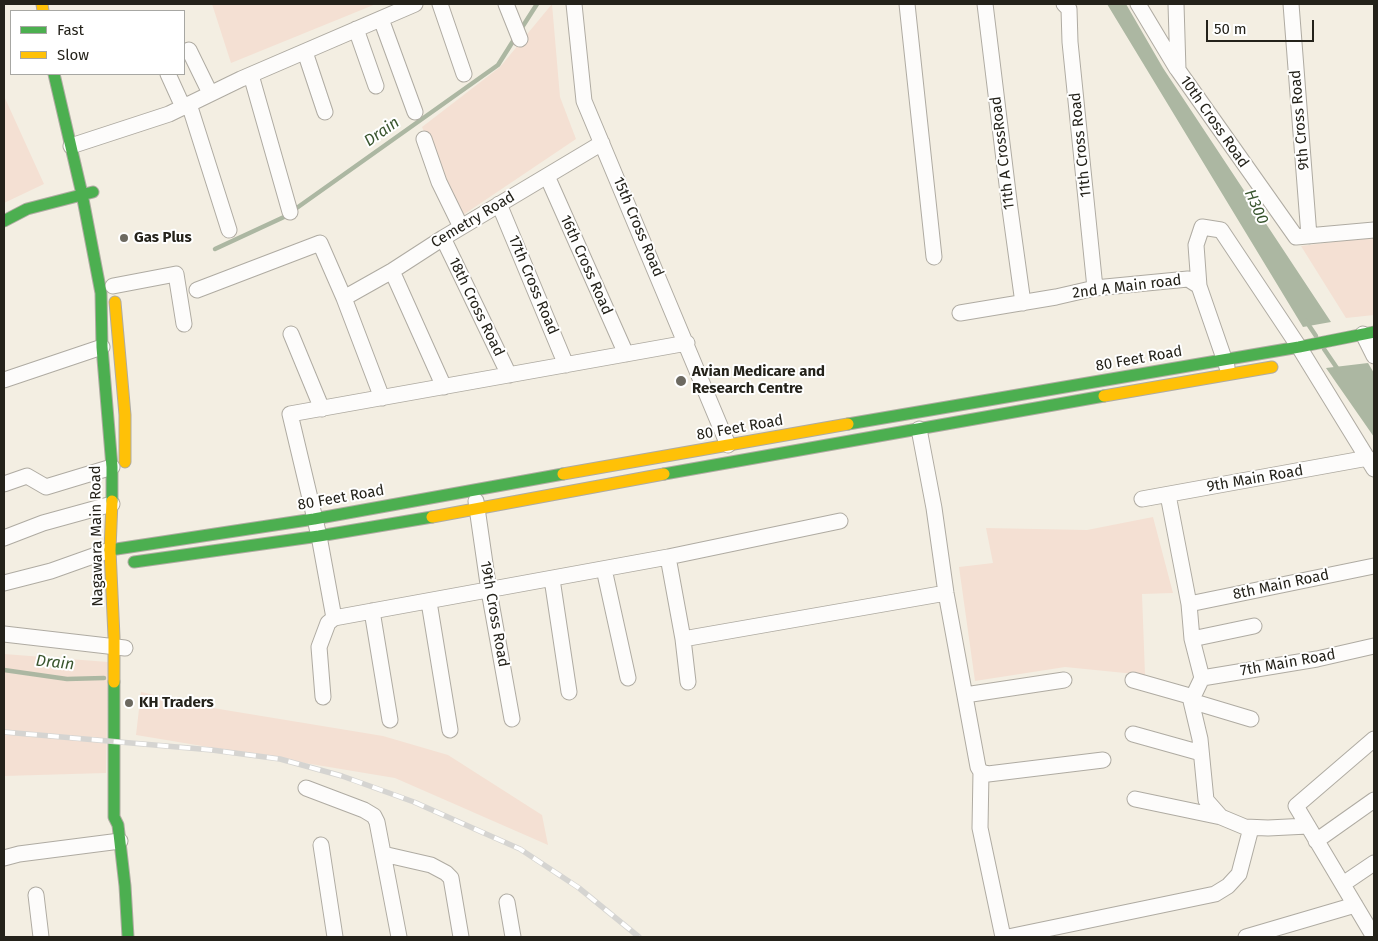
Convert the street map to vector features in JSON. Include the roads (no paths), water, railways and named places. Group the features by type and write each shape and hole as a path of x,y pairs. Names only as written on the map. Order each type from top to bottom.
{"main road":[{"name":"Nagawara Main Road","path":"54,75 80,143 90,193 101,293 102,347 119,469 112,504 110,557 122,643 113,805 120,840 128,937"},
{"path":"4,221 27,209 90,193"},
{"path":"112,282 125,415 119,469"},
{"name":"80 Feet Road","path":"1305,356 1223,359 474,489 314,519 127,542 110,557 127,567 319,536 477,509 748,458 1230,375 1305,356 1340,339 1368,333"},
{"path":"127,542 127,567"}],"street":[{"path":"80,143 169,114 210,93 415,4"},
{"path":"440,4 464,74"},
{"path":"506,4 520,39"},
{"name":"15th Cross Road","path":"574,4 584,101 687,343 728,445"},
{"path":"907,4 934,257"},
{"name":"11th A CrossRoad","path":"985,4 1023,303"},
{"name":"11th Cross Road","path":"1064,4 1069,9 1070,42 1095,288"},
{"path":"1138,4 1178,70"},
{"name":"10th Cross Road","path":"1176,4 1178,70 1296,237 1374,230"},
{"name":"9th Cross Road","path":"1291,4 1309,236"},
{"path":"381,19 414,112"},
{"path":"356,29 376,86"},
{"path":"189,50 210,93"},
{"path":"304,52 325,112"},
{"path":"169,75 186,105 228,230"},
{"path":"251,75 290,212"},
{"path":"424,139 439,182 461,227"},
{"name":"Cemetry Road","path":"344,298 392,271 461,227 602,143"},
{"name":"16th Cross Road","path":"546,176 626,354"},
{"name":"17th Cross Road","path":"499,204 566,365"},
{"path":"1230,375 1198,286 1196,245 1202,227 1221,230 1305,356 1371,463"},
{"name":"18th Cross Road","path":"443,238 509,375"},
{"path":"197,290 320,242 344,298 382,398"},
{"path":"392,271 444,387"},
{"path":"112,282 176,274 184,324"},
{"name":"2nd A Main road","path":"960,313 1023,303 1095,288 1188,279 1198,286"},
{"path":"1368,333 1370,351"},
{"path":"291,334 322,409"},
{"path":"334,618 319,536 290,414 687,343"},
{"path":"4,380 102,347"},
{"path":"919,429 934,508 946,593 980,772 980,828 1003,937"},
{"name":"9th Main Road","path":"1142,499 1371,463"},
{"path":"4,484 27,476 46,487 119,469"},
{"name":"19th Cross Road","path":"474,489 489,591 512,719"},
{"path":"1168,495 1188,604 1192,639 1202,678 1192,699 1202,753 1206,800 1221,817"},
{"path":"4,538 43,523 112,504"},
{"path":"323,697 319,647 328,623 334,618 668,557 840,521"},
{"path":"4,583 110,557"},
{"path":"668,557 683,638 688,682"},
{"name":"8th Main Road","path":"1188,604 1374,566"},
{"path":"604,569 628,678"},
{"path":"552,579 569,692"},
{"path":"683,638 946,593"},
{"path":"429,602 450,730"},
{"path":"372,611 390,720"},
{"path":"1192,639 1254,626"},
{"path":"4,634 122,643"},
{"name":"7th Main Road","path":"1202,678 1317,659 1374,646"},
{"path":"965,695 1064,680"},
{"path":"1133,680 1251,719"},
{"path":"1133,734 1202,753"},
{"path":"1374,740 1296,806 1374,937"},
{"path":"980,772 988,774 1103,760"},
{"path":"306,788 364,810 374,816 377,822 398,937"},
{"path":"1135,799 1221,817 1251,828 1308,826"},
{"path":"1316,841 1374,800"},
{"path":"1008,937 1215,894 1228,886 1239,874 1251,828"},
{"path":"4,858 19,854 120,840"},
{"path":"321,845 335,937"},
{"path":"383,854 431,865 446,873 450,878 461,937"},
{"path":"1343,884 1374,863"},
{"path":"36,895 41,937"},
{"path":"507,902 513,937"},
{"path":"1246,937 1355,905"}],"waterway":[{"name":"Drain","path":"521,29 537,4"},
{"name":"Drain","path":"215,249 284,217 498,65 515,38"},
{"name":"H300","path":"1306,321 1316,336"},
{"name":"H300","path":"1324,349 1339,371"},
{"name":"Drain","path":"4,670 67,679 104,678"}],"railway":[{"path":"4,732 212,750 280,759 342,776 414,802 520,849 579,888 639,937"}],"place":[{"name":"Gas Plus","path":"124,238"},
{"name":"Avian Medicare and Research Centre","path":"681,381"},
{"name":"KH Traders","path":"129,703"}]}
